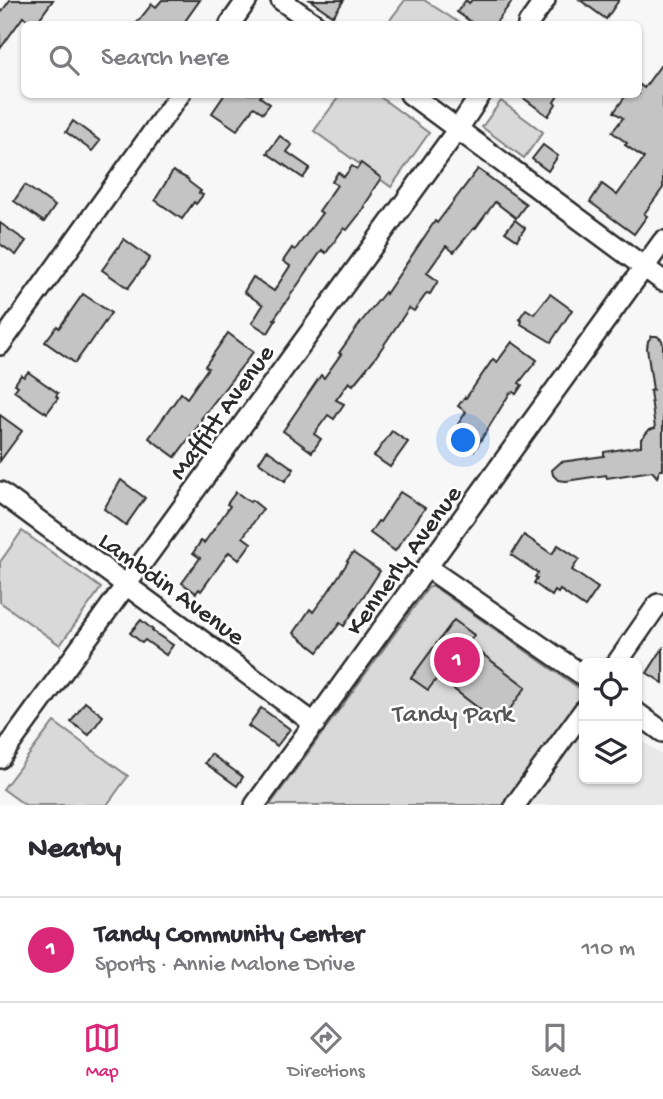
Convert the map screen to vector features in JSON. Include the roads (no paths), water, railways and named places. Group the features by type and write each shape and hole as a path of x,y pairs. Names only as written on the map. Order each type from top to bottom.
{"street":[{"path":"232,21 247,0"},
{"path":"281,0 311,21"},
{"path":"530,21 545,0"},
{"path":"0,345 177,98"},
{"path":"415,98 663,281"},
{"name":"Maffitt Avenue","path":"0,758 458,130 478,98"},
{"name":"Kennerly Avenue","path":"255,805 663,241"},
{"name":"Lambdin Avenue","path":"0,492 315,724"},
{"path":"428,568 579,673"},
{"path":"620,658 658,604"},
{"path":"515,805 579,717"},
{"path":"642,717 663,732"}],"place":[{"name":"Tandy Community Center","path":"457,660"}],"park label":[{"name":"Tandy Park","path":"453,712"}]}
